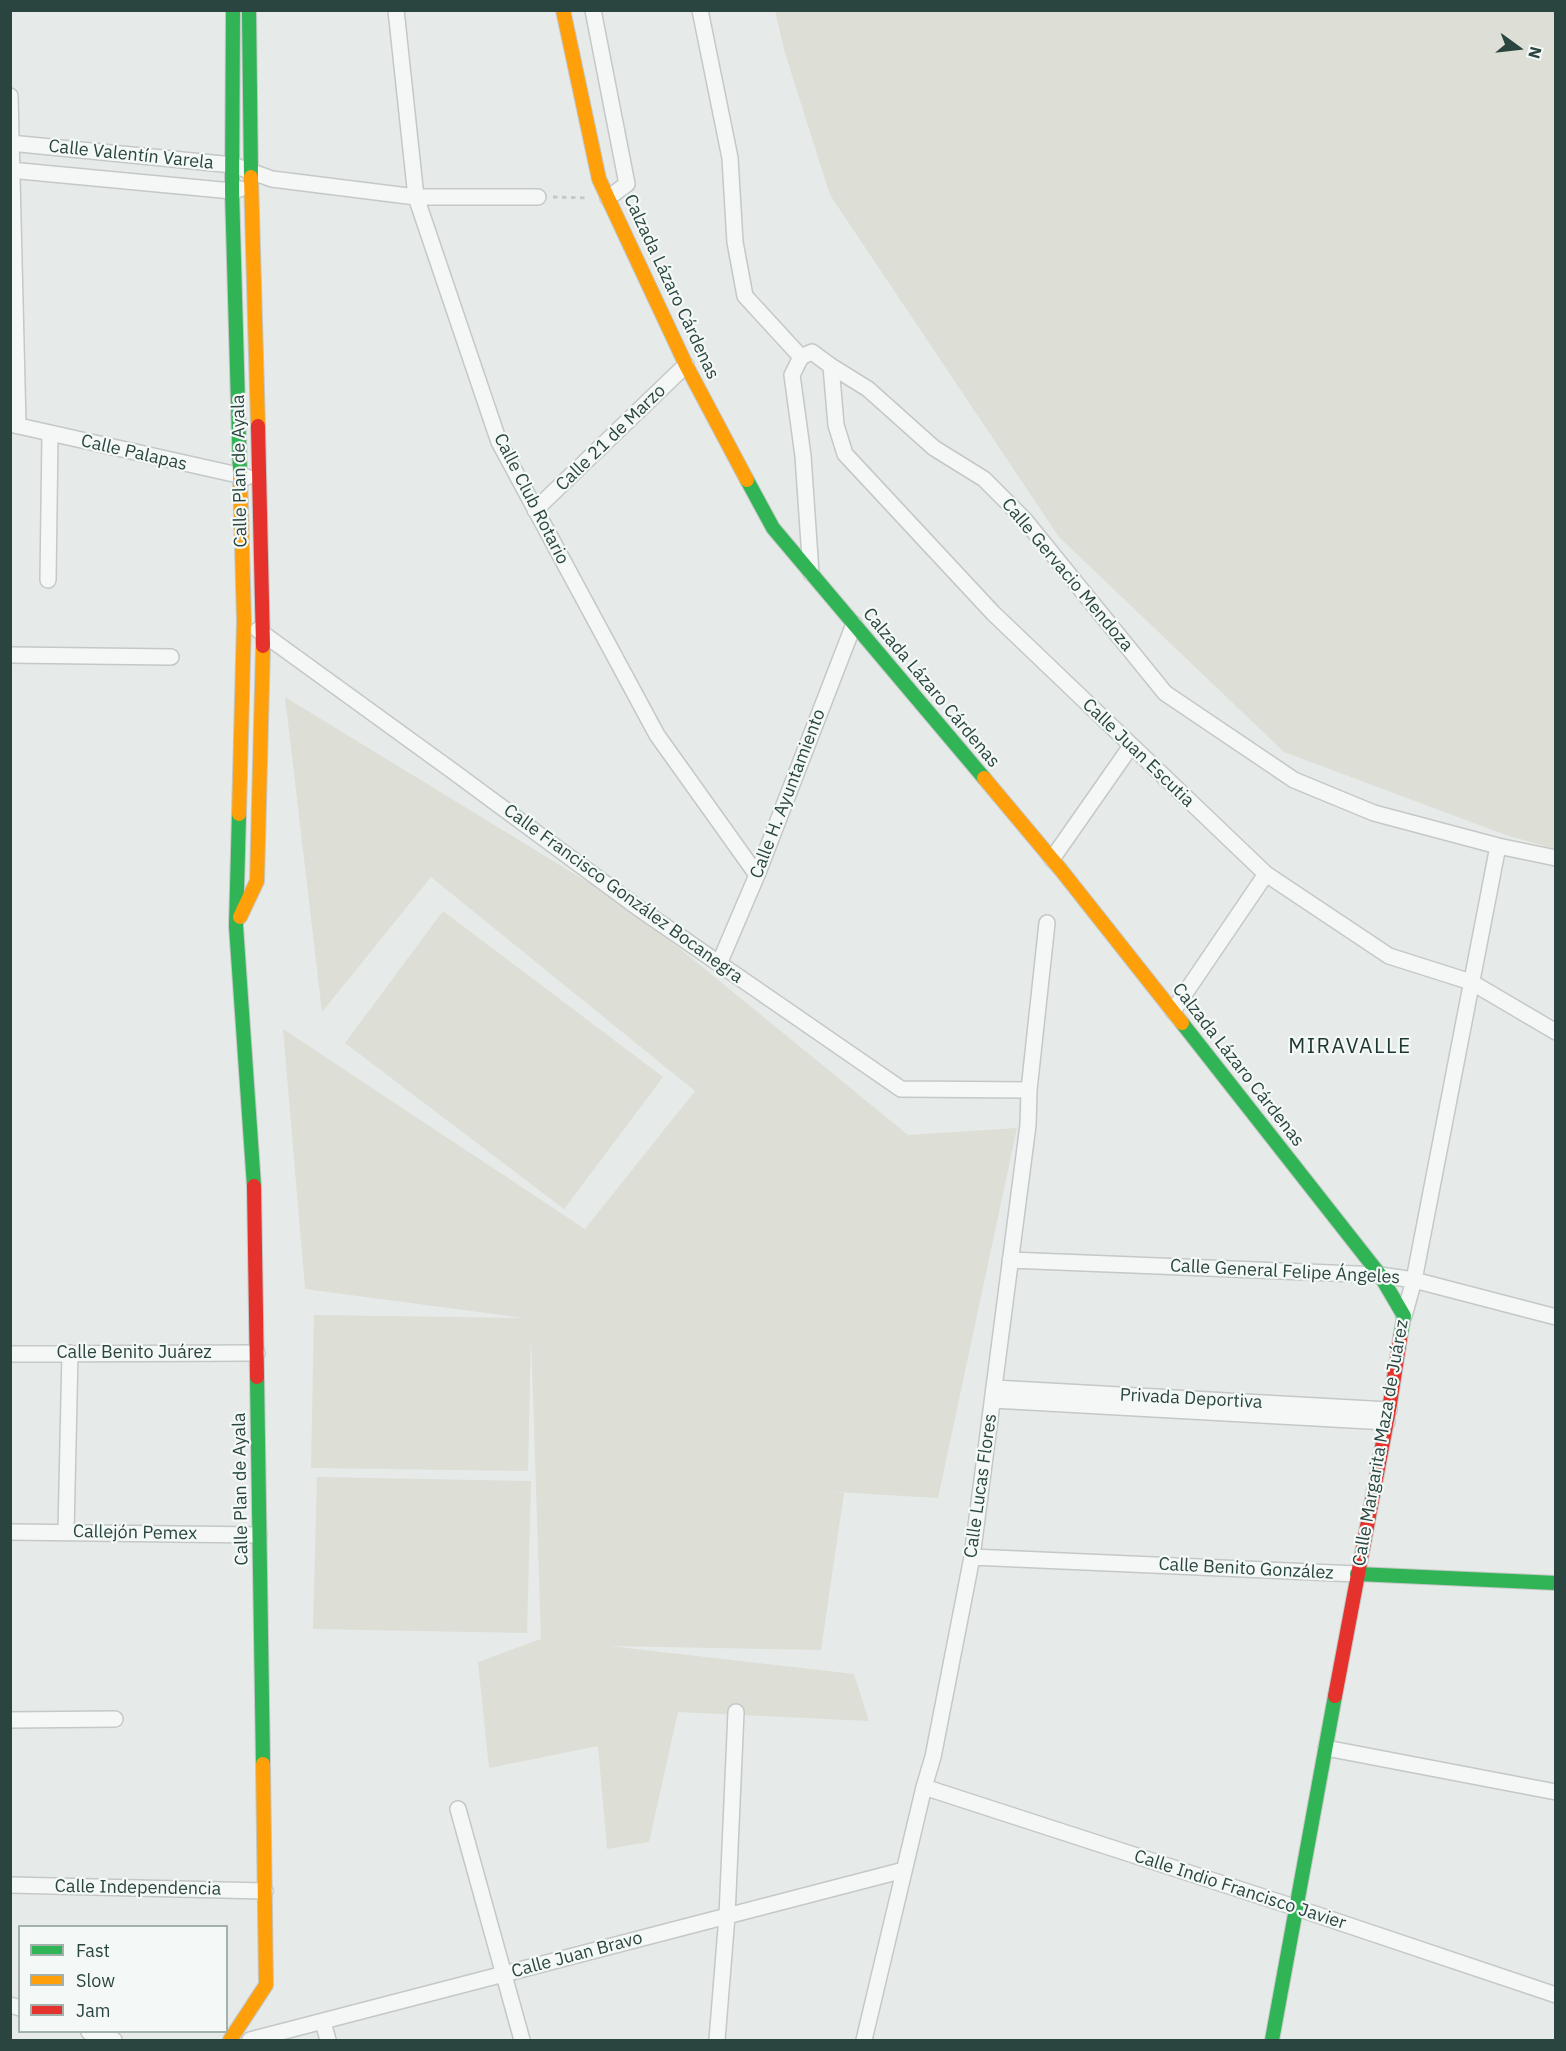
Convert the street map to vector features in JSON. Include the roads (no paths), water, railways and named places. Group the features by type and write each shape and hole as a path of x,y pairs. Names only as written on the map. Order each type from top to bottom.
{"street":[{"name":"Calle Plan de Ayala","path":"230,2040 266,1985 254,1165 236,926 244,621 232,191 232,10"},
{"name":"Calle Plan de Ayala","path":"236,926 257,881 262,633 250,170 249,10"},
{"name":"Calle Club Rotario","path":"396,10 416,197 499,442 657,735 757,875"},
{"name":"Calzada Lázaro Cárdenas","path":"564,10 599,179 686,365 773,528 1052,859 1380,1275 1404,1316"},
{"path":"593,10 627,184 608,198"},
{"path":"700,10 730,158 735,242 745,296 801,357 792,375 803,456 811,573"},
{"path":"10,96 14,425"},
{"name":"Calle Valentín Varela","path":"11,143 233,165 272,179"},
{"name":"Calle Valentín Varela","path":"11,170 232,191 272,179"},
{"path":"272,179 416,197 538,197"},
{"name":"Calle Gervacio Mendoza","path":"801,357 812,352 868,390 934,448 984,479 1024,519 1165,693 1294,780 1374,813 1498,846 1556,858"},
{"name":"Calle 21 de Marzo","path":"535,510 686,365"},
{"name":"Calle Juan Escutia","path":"831,366 836,425 845,454 993,613 1266,874 1389,956 1472,982 1556,1032"},
{"name":"Calle Palapas","path":"14,425 241,477 258,477"},
{"path":"48,580 50,435"},
{"name":"Calle Francisco González Bocanegra","path":"244,621 627,900 901,1089 1029,1090"},
{"name":"Calle H. Ayuntamiento","path":"719,964 757,875 854,624"},
{"path":"10,655 171,657"},
{"path":"1052,859 1131,746"},
{"name":"Calle Margarita Maza de Juárez","path":"1272,2040 1388,1416 1404,1316 1414,1280 1498,846"},
{"path":"1173,1011 1266,874"},
{"name":"Calle Lucas Flores","path":"864,2040 933,1757 972,1557 1028,1125 1029,1090 1047,923"},
{"name":"Calle General Felipe Ángeles","path":"1010,1260 1380,1275 1414,1280 1556,1317"},
{"path":"66,1532 70,1353"},
{"name":"Calle Benito Juárez","path":"10,1354 256,1353"},
{"name":"Privada Deportiva","path":"993,1394 1388,1416"},
{"name":"Callejón Pemex","path":"10,1532 259,1535"},
{"name":"Calle Benito González","path":"972,1557 1556,1583"},
{"path":"717,2040 727,1916 736,1712"},
{"path":"10,1720 115,1719"},
{"path":"1326,1748 1556,1792"},
{"name":"Calle Indio Francisco Javier","path":"924,1787 1556,1995"},
{"path":"458,1809 522,2040"},
{"name":"Calle Juan Bravo","path":"250,2040 904,1870"},
{"name":"Calle Independencia","path":"10,1885 265,1891"},
{"path":"323,2022 328,2040"},
{"path":"94,2033 114,2040"}],"district":[{"name":"MIRAVALLE","path":"1350,1047"}]}
